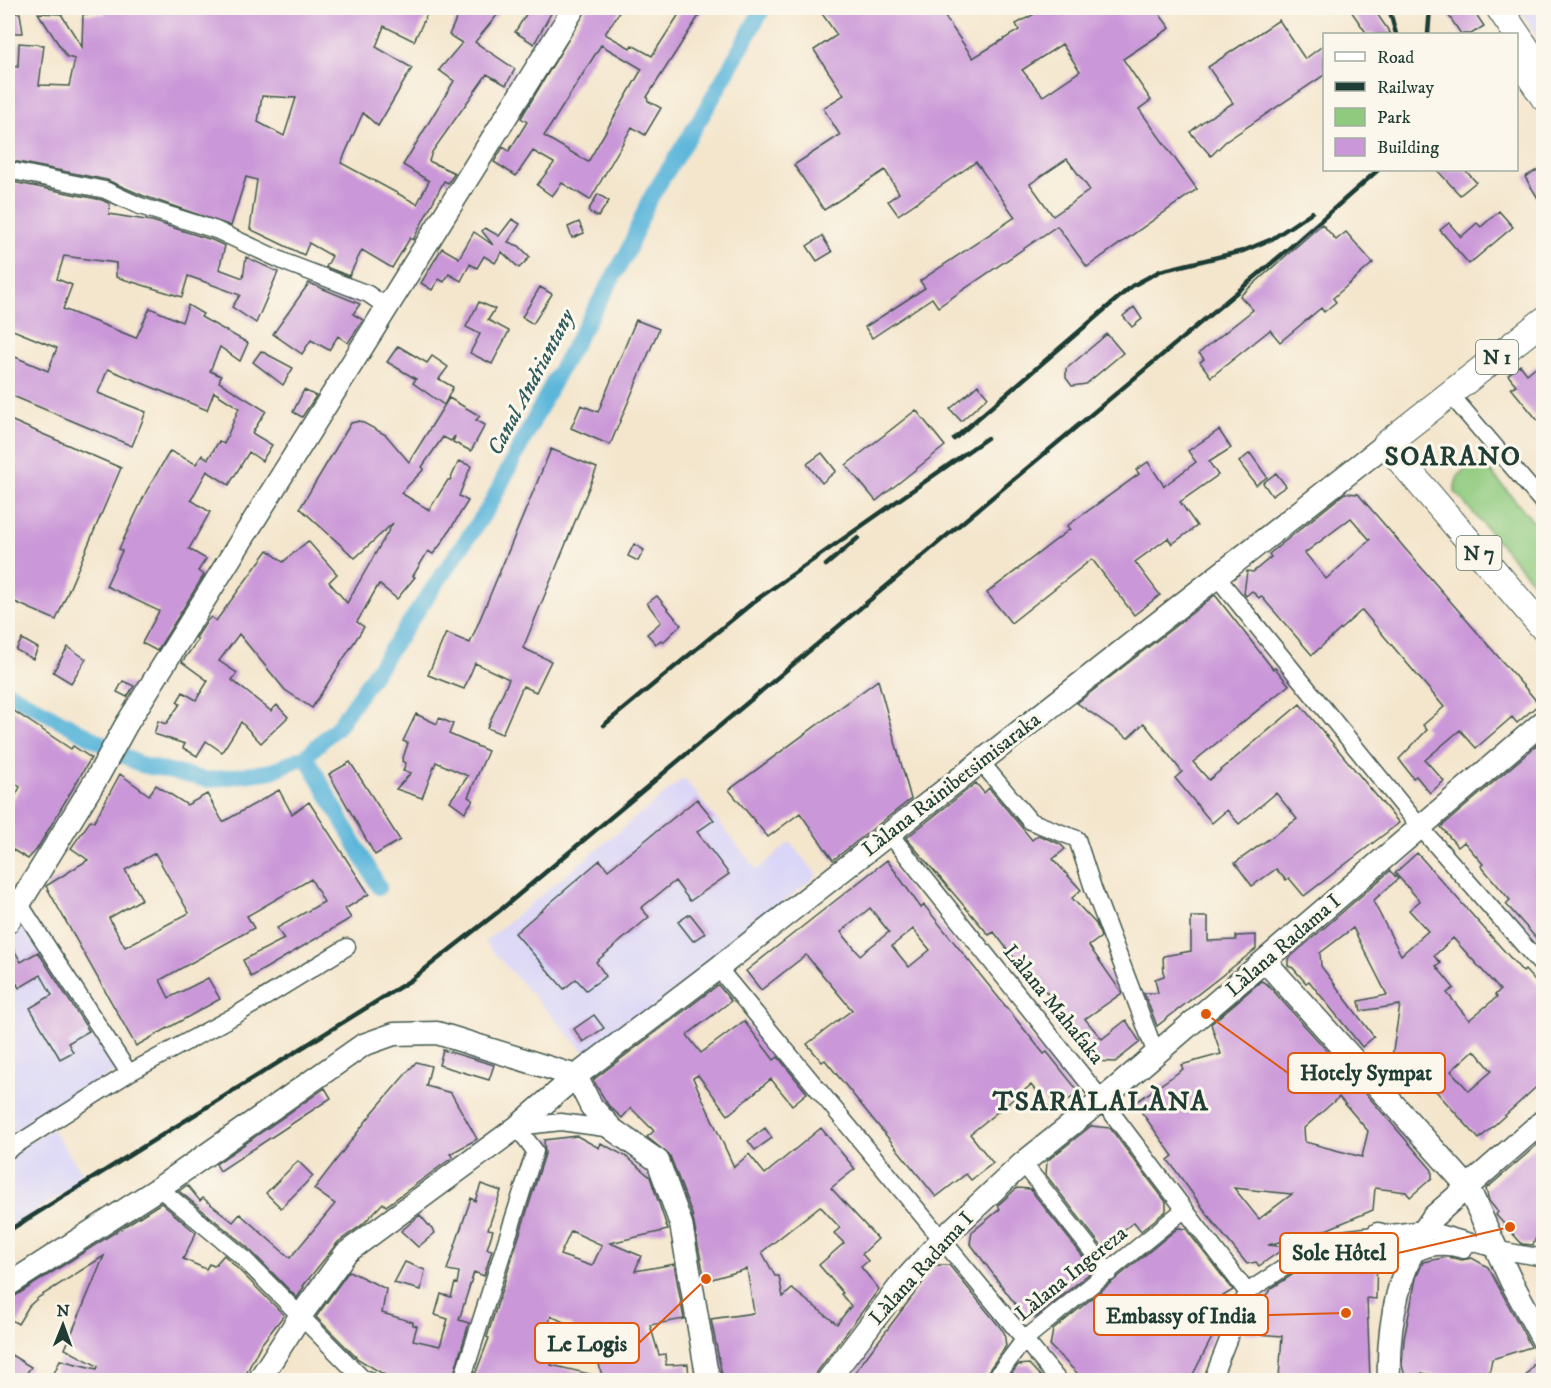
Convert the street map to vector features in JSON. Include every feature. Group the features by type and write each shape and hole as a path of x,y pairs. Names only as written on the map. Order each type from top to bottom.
{"main road":[{"path":"1483,8 1500,33"},
{"path":"1499,8 1516,33"},
{"path":"1518,36 1544,74"},
{"path":"1518,60 1544,98"},
{"name":"N 1","path":"1386,444 1544,320"},
{"name":"N 7","path":"1386,444 1544,629"}],"street":[{"path":"129,1072 13,913 98,776 126,725 574,8"},
{"path":"8,170 105,190 140,206 216,230 287,263 368,294 387,307"},
{"path":"1450,394 1544,504"},
{"name":"Làlana Rainibetsimisaraka","path":"259,1380 301,1315 346,1253 517,1127 576,1076 718,968 888,832 1386,444"},
{"path":"1217,577 1420,827 1544,968"},
{"name":"Làlana Radama I","path":"828,1380 903,1282 940,1240 1023,1163 1102,1100 1544,721"},
{"path":"980,761 1030,821 1077,838 1093,888 1156,1054"},
{"name":"Làlana Mahafaka","path":"888,832 1102,1100 1247,1292"},
{"path":"8,1150 129,1072 236,1016 347,947"},
{"path":"1265,960 1468,1187 1499,1250 1511,1281 1544,1342"},
{"path":"718,968 940,1240 1058,1380"},
{"path":"8,1285 159,1188 363,1045 394,1034 437,1033 576,1076 591,1106 612,1128 658,1161 681,1224 706,1369 710,1380"},
{"path":"1389,1380 1390,1323 1408,1260 1424,1229 1433,1217 1544,1120"},
{"path":"517,1127 561,1122 612,1128"},
{"path":"462,1380 535,1151 517,1127"},
{"path":"1023,1163 1108,1273"},
{"path":"159,1188 240,1255 362,1378 369,1380"},
{"name":"Làlana Ingereza","path":"994,1380 1024,1340 1185,1209"},
{"path":"1212,1380 1247,1292 1325,1241 1424,1229 1499,1250 1544,1258"},
{"path":"1378,1233 1397,1240 1408,1260"},
{"path":"1408,1260 1422,1249 1454,1247 1478,1254 1494,1263 1511,1281"}],"shaded area":[{"path":"1519,8 1543,8 1543,45"},
{"path":"684,778 757,870 790,842 817,875 590,1058 484,942"},
{"path":"19,919 52,955 120,1068 8,1135 8,938"},
{"path":"52,1129 86,1178 8,1230 8,1155"}],"green space":[{"path":"1486,466 1543,533 1543,594 1455,492 1456,481 1461,473 1468,467"}],"building":[{"path":"105,8 430,8 414,41 384,26 376,47 412,68 378,126 363,113 341,163 417,204 429,181 403,165 454,81 439,70 462,43 449,35 461,8 503,8 475,42 515,69 506,85 487,74 432,152 429,161 455,173 448,183 444,181 413,240 410,238 392,268 362,250 349,276 326,267 332,256 309,243 304,255 250,229 257,180 246,177 231,226 144,196 107,180 8,160 8,139 14,124 8,122 8,65 18,67 19,43 44,45 39,85 69,86 75,59 67,57 38,13 61,14 82,47 83,14 105,14","holes":["262,96 296,98 284,136 258,122"]},
{"path":"530,8 554,8 534,44 515,32"},
{"path":"587,8 622,8 605,34 630,48 632,45 652,56 683,8 704,8 647,97 648,101 661,108 645,135 632,127 590,200 562,183 552,196 537,185 554,163 533,151 516,176 494,162 503,147 509,151 527,122 521,118","holes":["601,45 642,69 588,162 544,136"]},
{"path":"818,8 939,8 973,58 1019,30 1016,24 1045,8 1155,8 1170,28 1123,59 1151,100 1139,109 1197,189 1087,267 1057,226 938,307 932,298 872,338 865,327 925,288 920,281 1015,217 976,162 898,215 888,201 899,193 885,170 824,210 794,165 840,135 823,108 844,95 814,50 837,35","holes":["1062,44 1080,71 1043,96 1022,70","1067,159 1090,190 1053,216 1030,184"]},
{"path":"1349,8 1373,8 1390,33 1366,33"},
{"path":"1455,8 1472,8 1484,26 1473,33 1460,33 1447,13"},
{"path":"8,13 20,13 23,33 8,33"},
{"path":"1279,20 1305,59 1323,46 1323,76 1225,142 1211,156 1190,132 1233,103 1208,67"},
{"path":"1544,166 1544,208 1525,177"},
{"path":"1438,171 1466,171 1476,182 1460,195"},
{"path":"8,181 102,200 110,204 109,214 152,221 212,240 225,246 219,269 243,278 246,257 278,272 256,323 232,307 240,295 188,276 182,297 116,277 116,263 64,256 57,279 72,285 63,309 136,338 150,308 182,322 188,305 203,314 201,317 248,343 240,361 220,347 210,371 221,376 219,382 266,411 252,433 272,445 262,461 249,452 229,485 207,471 191,500 210,512 189,549 206,559 198,571 204,575 157,651 142,643 159,611 106,586 122,551 119,549 147,490 170,451 196,464 202,455 208,459 219,441 224,444 239,408 214,392 207,410 108,369 98,393 146,412 132,446 8,394 8,354 48,371 57,348 8,328 8,202 11,191 8,190"},
{"path":"598,194 609,201 598,217 588,211"},
{"path":"1499,211 1513,227 1469,264 1440,230 1449,223 1461,237 1477,223 1481,227"},
{"path":"512,219 520,224 508,242 519,246 530,257 519,268 502,252 495,263 484,256 477,268 470,264 461,281 449,274 444,282 439,279 432,290 421,283 442,248 459,258 474,232 493,245 482,231 485,228 499,236"},
{"path":"579,222 584,233 572,238 568,227"},
{"path":"1322,224 1336,240 1346,232 1373,263 1333,298 1336,302 1324,312 1321,308 1280,342 1270,330 1211,377 1200,362 1204,359 1199,353 1253,310 1240,296"},
{"path":"822,236 832,252 817,261 807,246"},
{"path":"309,283 360,304 353,314 363,320 348,343 338,336 329,350 311,340 302,354 273,334"},
{"path":"540,287 552,294 533,324 522,317"},
{"path":"479,302 495,309 488,320 509,331 492,364 470,353 480,334 466,327"},
{"path":"1134,307 1142,319 1132,327 1123,316"},
{"path":"636,320 659,329 610,445 571,428 581,405 598,412"},
{"path":"1107,334 1123,353 1086,384 1072,386 1066,378 1066,369"},
{"path":"398,346 427,363 432,356 448,367 439,379 453,387 444,405 413,383 416,379 387,362"},
{"path":"261,351 293,368 283,385 253,362"},
{"path":"1520,365 1527,374 1538,365 1544,371 1544,428 1511,388 1516,385 1508,375"},
{"path":"978,385 988,397 961,421 950,409"},
{"path":"304,390 316,396 302,417 293,412"},
{"path":"449,398 480,416 476,420 485,425 471,451 453,442 455,436 451,441 443,437 422,467 424,469 401,493 429,510 450,480 459,461 471,466 459,496 468,501 441,544 433,554 428,551 413,576 415,577 397,599 379,584 357,622 364,627 312,708 285,690 239,634 219,661 237,673 232,680 271,711 277,705 288,717 261,743 241,722 222,752 206,741 197,756 183,748 185,744 154,734 158,721 166,724 180,704 177,702 183,692 196,700 208,681 182,662 198,640 196,638 207,621 211,617 216,621 268,550 283,562 308,541 337,574 329,582 347,603 393,523 355,558 300,508 351,423 360,421 386,435 409,462"},
{"path":"916,410 945,446 876,501 846,465"},
{"path":"8,419 121,468 56,620 8,599"},
{"path":"1219,430 1231,448 1209,462 1218,475 1180,502 1197,526 1172,544 1168,538 1135,562 1160,595 1134,615 1092,559 1011,623 987,593 1070,529 1067,526 1139,474 1136,470 1148,462 1164,486 1196,462 1188,451"},
{"path":"551,449 597,468 523,648 551,661 536,692 523,686 502,734 487,728 509,679 475,663 464,689 428,675 446,633 470,643"},
{"path":"822,453 836,471 822,483 807,464"},
{"path":"1250,453 1267,477 1256,485 1239,462"},
{"path":"1276,473 1286,486 1272,496 1263,483"},
{"path":"1345,493 1358,494 1539,704 1517,723 1512,717 1476,748 1460,730 1425,760 1444,781 1430,793 1416,776 1413,778 1399,759 1427,730 1423,725 1444,707 1362,610 1312,655 1261,596 1259,598 1252,591 1246,596 1244,593 1247,571 1253,572 1271,557 1269,554","holes":["1351,518 1370,540 1326,579 1305,553"]},
{"path":"634,544 644,550 638,561 628,556"},
{"path":"1215,595 1273,669 1275,668 1289,685 1193,762 1209,780 1300,704 1399,823 1304,896 1289,878 1286,880 1276,869 1252,886 1235,863 1297,819 1276,793 1239,824 1227,810 1212,823 1175,778 1182,772 1144,723 1128,738 1077,703"},
{"path":"657,596 681,625 663,642 661,640 656,644 647,634 661,622 647,603"},
{"path":"22,639 38,648 33,659 16,650"},
{"path":"68,647 86,659 71,683 53,672"},
{"path":"878,680 911,799 833,860 800,813 768,837 729,790"},
{"path":"123,681 134,686 127,697 117,692"},
{"path":"8,707 71,749 73,746 91,758 37,849 28,859 8,847 8,810 20,787 8,778"},
{"path":"416,714 437,724 439,718 453,724 449,734 488,751 468,797 473,800 465,812 450,801 468,776 436,762 422,798 396,789 411,773 403,771 406,763 402,761 408,743 403,741"},
{"path":"1544,739 1544,871 1537,877 1544,885 1544,947 1506,904 1510,900 1481,866 1483,864 1464,842 1458,847 1441,827"},
{"path":"350,762 400,840 375,855 329,774"},
{"path":"120,774 149,795 156,785 187,805 207,794 223,822 279,790 292,814 309,802 369,894 345,909 351,918 251,977 243,960 284,939 277,928 324,902 311,879 247,916 254,928 160,980 169,998 208,978 220,999 136,1046 46,886 88,860 71,848 91,820 94,822","holes":["155,853 189,913 125,947 109,918 142,899 125,870"]},
{"path":"976,783 984,793 989,788 1032,840 1038,835 1060,844 1065,849 1053,859 1081,890 1072,898 1096,924 1101,937 1089,946 1122,993 1085,1019 1102,1039 1126,1020 1140,1042 1115,1062 1092,1061 1045,1005 1052,999 1024,965 1021,967 994,932 989,935 906,838"},
{"path":"697,799 714,820 697,832 729,874 690,901 675,881 641,908 649,917 596,962 606,976 586,990 576,979 564,989 515,933 600,860 608,870"},
{"path":"1417,853 1523,972 1525,970 1544,991 1544,1080 1479,1139 1434,1089 1437,1086 1420,1068 1400,1086 1389,1077 1400,1005 1361,1011 1359,1001 1387,995 1353,928 1320,953 1321,966 1374,1037 1362,1047 1309,981 1306,983 1293,968 1288,966 1288,959 1390,871 1398,879 1373,901 1401,955 1428,931 1409,910 1420,901 1395,873","holes":["1453,938 1500,990 1495,995 1497,997 1469,1020 1447,993 1454,988 1436,966 1441,963 1434,956","1474,1050 1492,1071 1469,1091 1451,1071"]},
{"path":"887,860 921,908 924,905 1044,1054 1047,1052 1079,1092 1053,1112 1031,1085 970,1134 993,1163 971,1180 966,1174 936,1197 825,1060 822,1062 807,1044 852,1010 806,955 761,990 746,971","holes":["870,908 889,932 860,955 841,932","913,929 930,950 909,967 892,946"]},
{"path":"690,914 705,933 693,941 678,922"},
{"path":"1191,917 1208,917 1208,941 1236,940 1236,936 1256,935 1256,949 1157,1026 1144,993 1158,993 1155,979 1164,976 1163,956 1191,951"},
{"path":"8,939 21,962 38,952 89,1031 68,1043 73,1052 60,1059 30,1008 52,995 41,975 19,988 17,984 8,996"},
{"path":"1261,981 1267,984 1432,1170 1432,1178 1410,1197 1406,1192 1375,1188 1373,1210 1328,1229 1268,1245 1286,1247 1259,1266 1256,1262 1247,1264 1168,1160 1173,1156 1135,1103 1183,1069 1181,1065 1221,1054 1211,1024","holes":["1339,1097 1368,1131 1362,1157 1305,1142 1304,1128","1234,1188 1292,1194 1259,1219"]},
{"path":"718,985 731,1001 687,1035 701,1053 744,1021 774,1060 778,1057 807,1093 792,1105 771,1079 728,1115 698,1075 693,1078 734,1167 749,1154 765,1174 821,1128 855,1169 831,1188 878,1239 862,1254 868,1261 861,1267 879,1289 817,1372 815,1380 723,1380 711,1319 754,1313 747,1269 705,1281 692,1214 670,1156 647,1137 654,1131 631,1108 622,1118 608,1105 593,1080","holes":["820,1206 840,1228 834,1233 844,1243 819,1265 851,1306 837,1324 792,1289 783,1297 779,1276 775,1276 762,1252"]},
{"path":"594,1015 604,1028 583,1042 574,1029"},
{"path":"443,1050 494,1065 489,1080 439,1065"},
{"path":"416,1062 431,1066 426,1086 451,1093 477,1139 450,1154 453,1157 386,1206 383,1203 363,1224 338,1242 303,1286 297,1298 247,1247 179,1191 187,1185 200,1201 203,1198 233,1222 240,1214 290,1258 335,1204 314,1189 373,1112"},
{"path":"325,1088 331,1098 220,1171 216,1164"},
{"path":"1091,1126 1110,1128 1166,1202 1166,1211 1141,1231 1134,1222 1102,1247 1046,1175 1047,1161"},
{"path":"765,1128 772,1138 755,1150 748,1141"},
{"path":"577,1136 599,1148 601,1143 627,1157 650,1177 668,1230 610,1243 641,1256 635,1271 674,1264 684,1319 650,1325 659,1355 665,1354 666,1365 688,1364 689,1380 603,1380 599,1364 602,1364 592,1330 591,1336 572,1336 572,1326 551,1316 542,1347 555,1351 551,1365 598,1376 597,1380 473,1380 489,1338 487,1337 545,1154 544,1140","holes":["571,1231 602,1245 592,1266 560,1255"]},
{"path":"1544,1139 1544,1236 1538,1233 1533,1245 1522,1244 1496,1215 1498,1212 1489,1201 1486,1189"},
{"path":"298,1161 313,1176 281,1208 266,1193"},
{"path":"481,1184 501,1191 488,1229 493,1230 487,1249 492,1250 484,1276 474,1272 459,1320 469,1323 452,1380 393,1380 358,1359 316,1317 349,1271 386,1289 382,1313 413,1322 413,1325 417,1326 413,1340 440,1346 448,1319 435,1315 441,1294 451,1297 455,1283 457,1284 459,1272 447,1270 471,1198 475,1201"},
{"path":"1017,1188 1030,1189 1092,1268 1091,1272 1036,1317 1024,1316 970,1243 972,1232 1000,1209 998,1205"},
{"path":"161,1203 196,1233 183,1259 206,1269 209,1264 214,1266 224,1255 284,1315 260,1346 243,1380 51,1380 60,1360 97,1369 98,1366 65,1349 104,1256 39,1297 29,1306 18,1324 8,1318 8,1298 15,1296"},
{"path":"420,1215 435,1233 418,1247 401,1231"},
{"path":"1178,1228 1186,1229 1233,1290 1223,1296 1232,1302 1223,1325 1218,1326 1190,1380 1084,1380 1050,1346 1053,1330"},
{"path":"1361,1247 1377,1248 1376,1299 1367,1298 1370,1380 1279,1378 1282,1336 1243,1332 1249,1315 1272,1288 1329,1251"},
{"path":"1448,1257 1462,1260 1472,1258 1488,1267 1531,1347 1492,1359 1488,1380 1456,1380 1422,1373 1424,1380 1406,1380 1402,1365 1404,1339 1416,1278 1423,1262"},
{"path":"405,1262 425,1270 421,1290 394,1283"},
{"path":"936,1265 949,1265 1004,1332 1006,1346 984,1380 849,1380"},
{"path":"8,1353 31,1367 22,1380 8,1380"},
{"path":"1538,1358 1544,1369 1544,1380 1523,1380"},
{"path":"1029,1364 1044,1380 1007,1380 1018,1365"}],"waterway":[{"name":"Canal Andriantany","path":"8,692 141,765 208,780 272,771 306,756 338,726 489,507 557,375 627,253 648,202 708,106 763,8"},
{"name":"Canal Andriantany","path":"306,756 379,887"}],"railway":[{"path":"1389,8 1396,33"},
{"path":"1428,33 1430,8"},
{"path":"8,1231 411,980 498,912 1286,251 1377,171"},
{"path":"954,439 1132,286 1160,271 1243,251 1272,239 1312,212"},
{"path":"604,725 756,600 987,438"},
{"path":"826,565 858,538"}],"place":[{"name":"Hotely Sympat","path":"1206,1014"},
{"name":"Sole Hôtel","path":"1510,1227"},
{"name":"Le Logis","path":"706,1279"},
{"name":"Embassy of India","path":"1346,1313"}],"district":[{"name":"SOARANO","path":"1453,456"},
{"name":"TSARALALÀNA","path":"1101,1101"}]}
